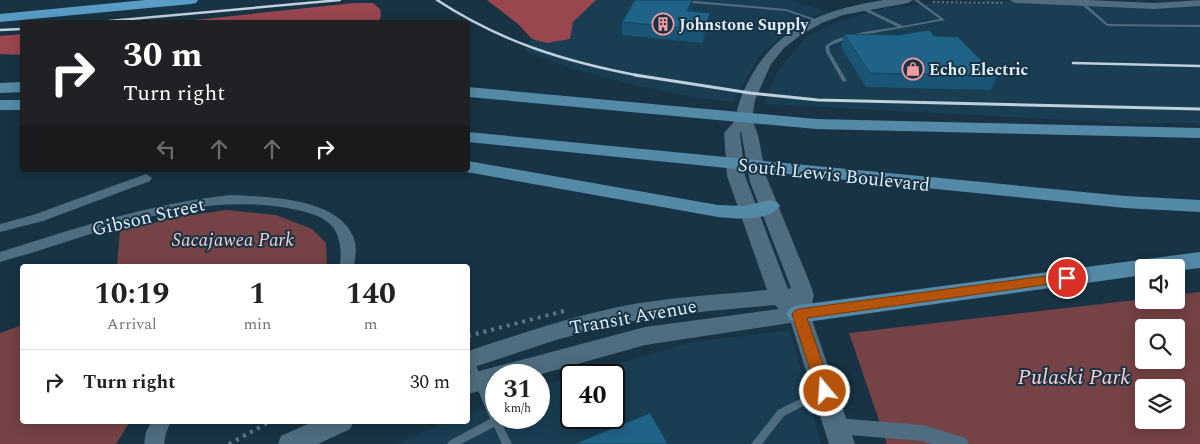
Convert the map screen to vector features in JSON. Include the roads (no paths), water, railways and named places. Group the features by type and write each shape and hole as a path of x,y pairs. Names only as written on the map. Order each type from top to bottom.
{"highway":[{"path":"0,10 117,0"},
{"path":"0,18 190,0"}],"main road":[{"path":"780,297 736,176 732,154 732,134 744,118 746,106 758,72 792,34 816,20 860,6 908,0"},
{"path":"1011,2 1154,6 1200,3"},
{"path":"0,89 20,88"},
{"path":"470,92 744,118 863,126 1200,133"},
{"path":"0,105 20,105"},
{"path":"744,118 751,137 752,155 759,182 770,206 840,435"},
{"name":"South Lewis Boulevard","path":"470,126 688,153"},
{"name":"South Lewis Boulevard","path":"470,137 1068,184 1200,192"},
{"name":"South Lewis Boulevard","path":"792,163 1125,202 1200,206"},
{"path":"470,167 718,211 749,213 760,211 770,206"},
{"path":"801,304 1200,260"},
{"name":"Transit Avenue","path":"470,352 620,315 709,303 780,297 801,304"},
{"name":"Transit Avenue","path":"544,364 645,336 801,304"},
{"path":"291,444 334,424"}],"street":[{"path":"0,228 38,218 146,178"},
{"name":"Gibson Street","path":"0,257 140,214 206,202 240,199 268,200 298,205 331,217 342,227 348,238 350,253 347,264"},
{"path":"154,444 156,432 160,424"},
{"path":"840,435 923,433 959,444"}],"lane":[{"path":"669,0 786,10 816,20"},
{"path":"845,81 828,52 827,47 829,44 851,36 936,23 943,20 919,1"},
{"path":"1082,3 1107,25 1200,26"},
{"path":"860,6 902,27"},
{"path":"470,356 481,381"},
{"path":"756,444 781,413 825,391"},
{"path":"452,444 485,427"},
{"path":"500,429 507,444"}],"railway":[{"path":"120,20 340,0"},
{"path":"437,0 485,28 535,49 586,64 640,76"},
{"path":"0,30 20,29"},
{"path":"1073,63 1200,66"},
{"path":"635,75 640,76"},
{"path":"640,76 750,93 818,100 1200,109"}],"place":[{"name":"Johnstone Supply","path":"663,24"},
{"name":"Echo Electric","path":"913,69"}],"park label":[{"name":"Sacajawea Park","path":"233,239"},
{"name":"Pulaski Park","path":"1074,376"}]}
